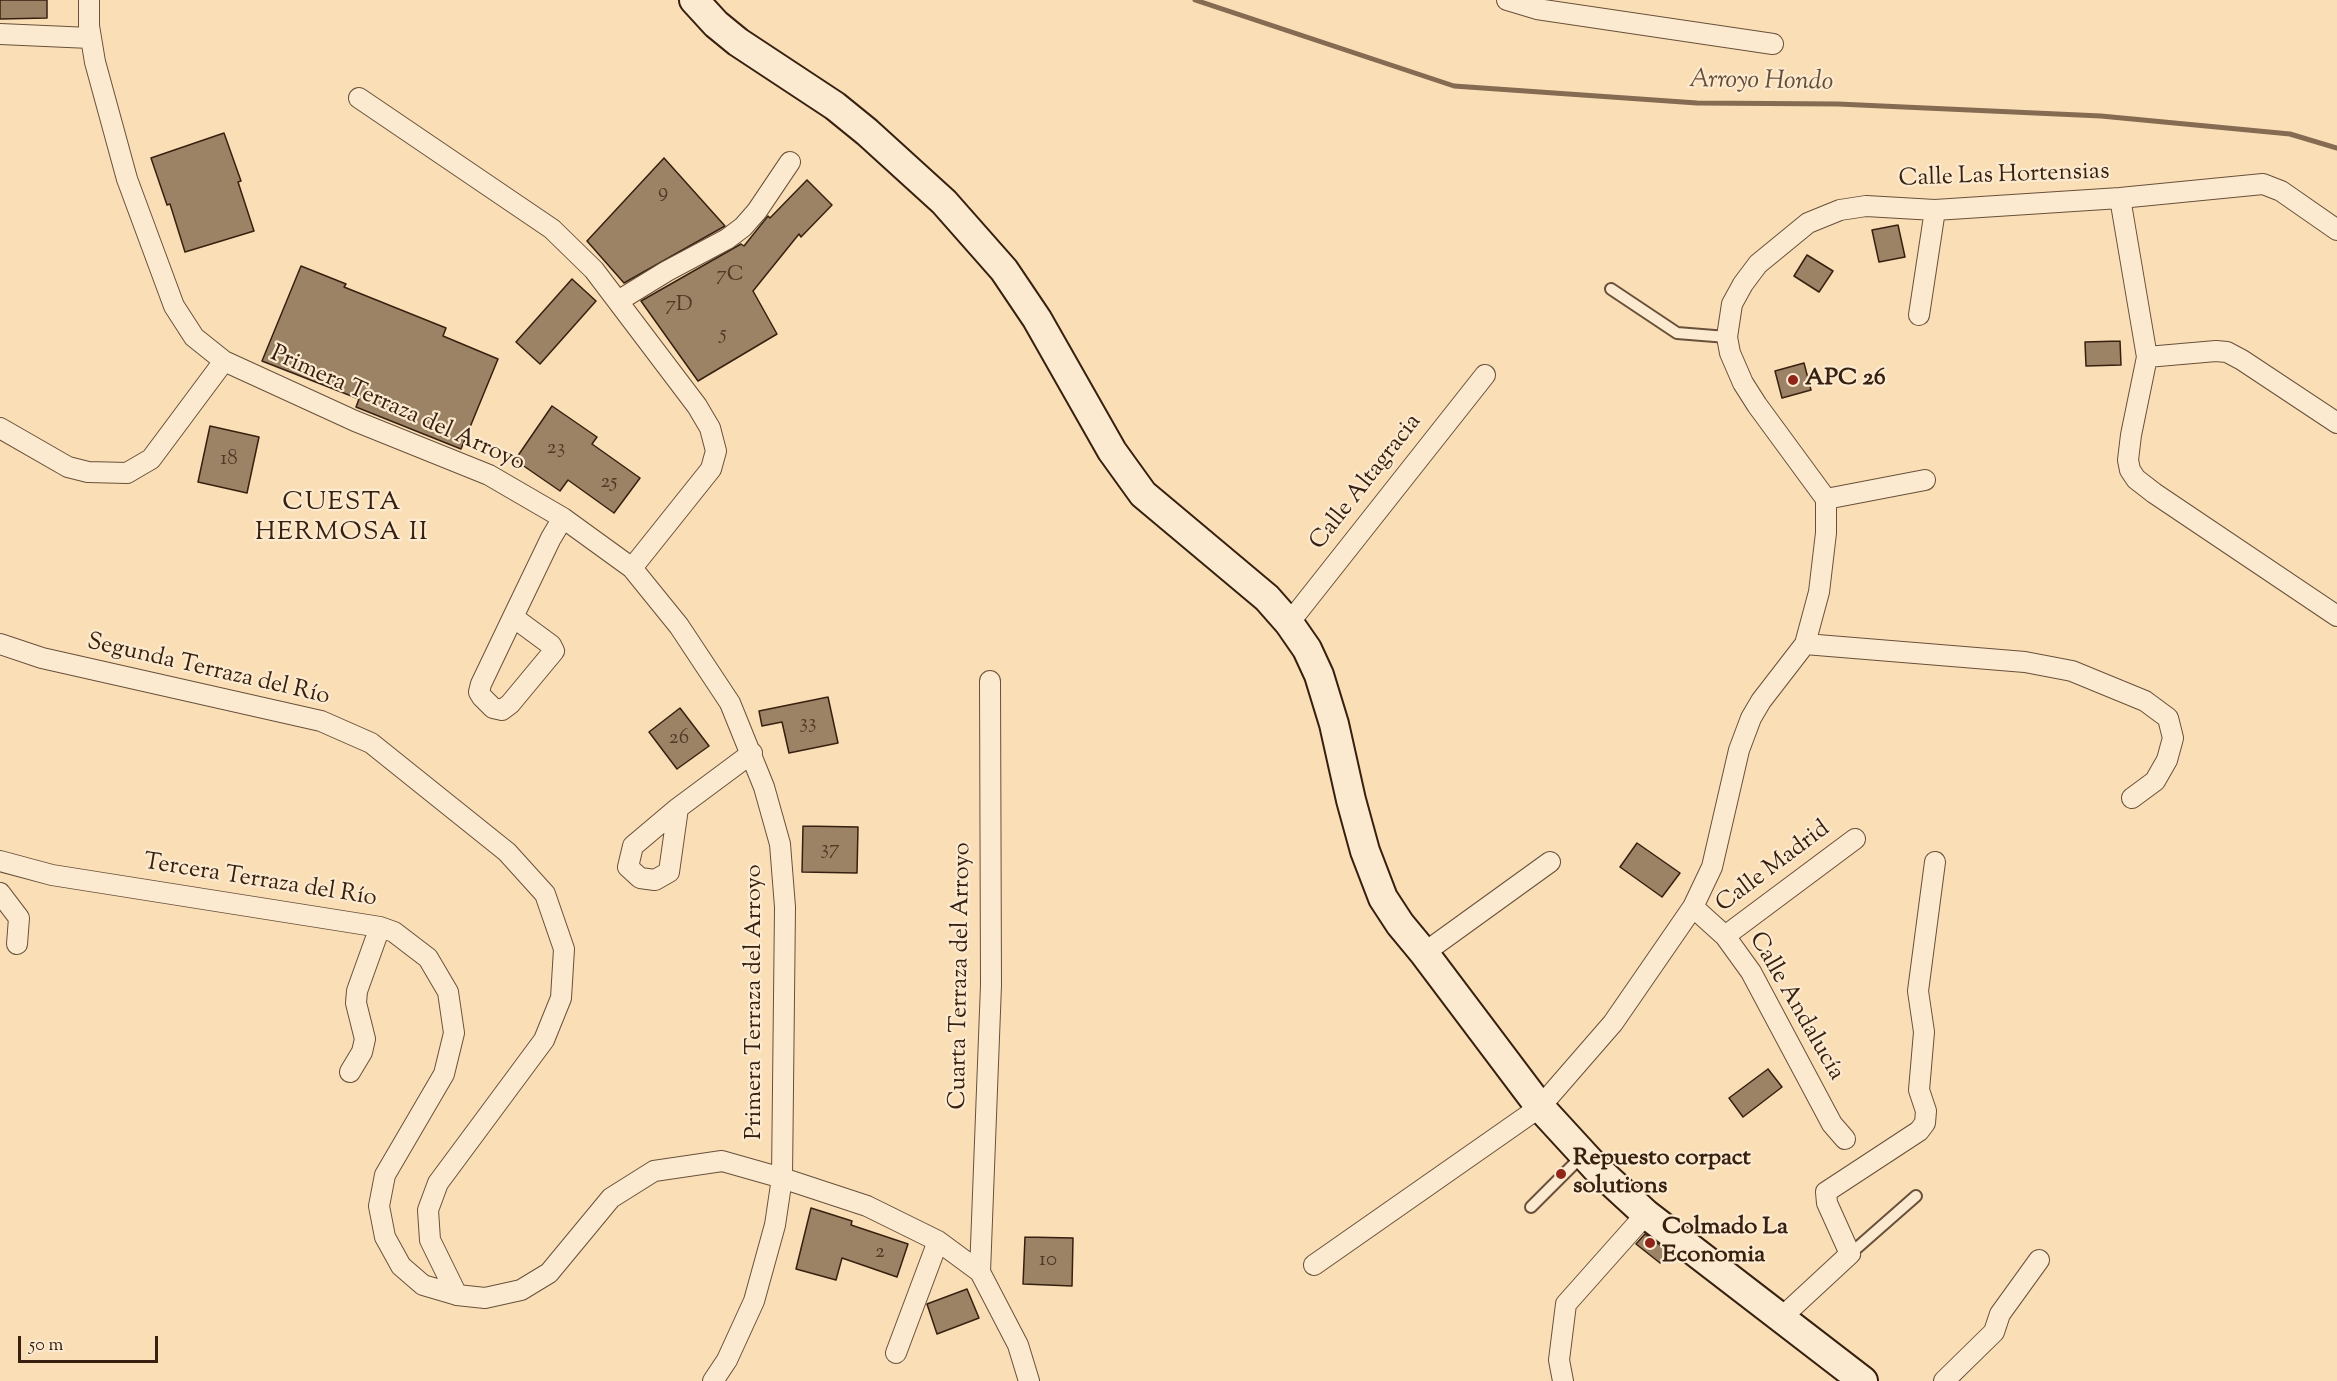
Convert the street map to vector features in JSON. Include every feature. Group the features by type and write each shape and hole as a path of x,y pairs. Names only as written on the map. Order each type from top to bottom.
{"main road":[{"path":"694,0 716,24 738,42 835,106 944,202 1004,270 1037,319 1112,451 1143,495 1267,598 1288,622 1320,675 1351,800 1373,877 1383,898 1400,924 1540,1107 1584,1155 1646,1214 1863,1381"}],"street":[{"name":"Primera Terraza del Arroyo","path":"89,0 90,38 100,84 127,179 174,306 194,337 224,361 355,421 489,475 563,518 632,568 679,626 729,703 752,753 780,844 784,907 782,1178 775,1225 754,1301 727,1360 713,1381"},
{"path":"1507,0 1773,44"},
{"path":"0,34 90,38"},
{"path":"359,98 552,229 594,270 697,406 710,428 716,451 711,469 632,568"},
{"path":"618,301 728,238 743,227 757,211 790,162"},
{"name":"Calle Las Hortensias","path":"1726,338 1732,304 1758,264 1808,223 1825,214 1855,207 1935,210 2120,198 2266,184 2281,191 2337,230"},
{"path":"2120,198 2147,357 2128,460 2130,470 2136,479 2154,493 2337,616"},
{"path":"1919,315 1935,210"},
{"path":"1314,1265 1540,1107 1613,1023 1693,907 1715,860 1739,750 1751,718 1755,709 1805,644 1819,592 1826,533 1826,499 1756,405 1734,364 1726,338"},
{"path":"2147,357 2227,352 2337,423"},
{"path":"0,428 68,467 88,472 127,473 151,459 224,361"},
{"name":"Calle Altagracia","path":"1288,622 1485,375"},
{"path":"1826,499 1925,480"},
{"path":"513,617 551,645 554,651 551,658 502,710 493,708 479,692 480,684 551,538 563,518"},
{"name":"Segunda Terraza del Río","path":"0,644 42,658 321,721 371,744 507,852 545,894 564,949 561,998 544,1040 438,1183 428,1210 430,1240 457,1295"},
{"path":"1805,644 2025,662 2072,671 2145,701 2168,718 2173,738 2167,760 2155,781 2132,798"},
{"name":"Cuarta Terraza del Arroyo","path":"980,1272 991,985 990,681"},
{"path":"678,808 752,753"},
{"name":"Calle Madrid","path":"1725,936 1855,839"},
{"name":"Tercera Terraza del Río","path":"0,861 52,875 380,927 394,932 428,958 448,992 454,1033 444,1074 385,1175 379,1206 385,1237 401,1266 423,1285 457,1295 484,1298 521,1290 549,1273 611,1197 654,1171 722,1161 782,1178"},
{"path":"1782,1317 1850,1254 1827,1203 1826,1192 1919,1131 1925,1123 1926,1112 1919,1090 1924,1032 1918,992 1935,861"},
{"path":"1424,953 1550,862"},
{"path":"0,893 19,918 18,944"},
{"name":"Calle Andalucía","path":"1693,907 1725,936 1751,972 1832,1124 1845,1140"},
{"path":"350,1072 362,1052 365,1039 356,1003 357,991 380,927"},
{"path":"782,1178 867,1206 938,1241 980,1272 1018,1345 1029,1381"},
{"path":"1563,1381 1558,1360 1566,1304 1646,1214"},
{"path":"896,1353 938,1241"},
{"path":"1944,1381 1994,1332 2000,1314 2039,1260"}],"lane":[{"path":"1611,289 1677,333 1726,338"},
{"path":"1531,1207 1584,1155"},
{"path":"1850,1254 1916,1196"}],"building":[{"path":"0,0 47,0 47,18 0,19"},
{"path":"224,133 241,181 238,182 254,231 185,252 170,204 167,205 151,158"},
{"path":"664,158 725,226 624,283 587,241"},
{"path":"807,180 832,205 801,237 799,234 753,291 777,334 698,381 641,301 741,244 744,246 768,216 770,218"},
{"path":"1898,225 1905,257 1879,262 1872,230"},
{"path":"1807,255 1833,271 1819,292 1794,276"},
{"path":"301,266 346,284 344,287 446,328 443,336 498,359 461,449 356,407 359,399 262,361"},
{"path":"572,279 596,301 540,364 516,342"},
{"path":"2120,341 2121,365 2086,366 2085,342"},
{"name":"APC 26","path":"1804,363 1811,390 1782,398 1775,371"},
{"path":"552,406 597,437 592,444 640,478 614,513 568,480 560,491 515,460"},
{"path":"210,426 259,437 247,493 198,482"},
{"path":"828,697 838,743 789,753 782,722 762,726 759,711"},
{"path":"680,708 709,746 677,769 649,732"},
{"path":"803,826 858,827 857,873 802,872"},
{"path":"1637,843 1680,873 1662,897 1620,867"},
{"path":"1768,1069 1782,1087 1743,1117 1729,1098"},
{"path":"811,1208 852,1221 851,1225 908,1244 897,1277 842,1258 836,1280 796,1269"},
{"path":"1645,1234 1669,1252 1660,1263 1636,1244"},
{"path":"1025,1237 1073,1238 1072,1286 1023,1284"},
{"path":"967,1289 979,1318 937,1334 927,1304"}],"waterway":[{"name":"Arroyo Hondo","path":"1195,0 1454,86 1697,103 1838,104 2101,116 2290,134 2337,148"}],"place":[{"name":"APC 26","path":"1793,380"},
{"name":"Repuesto corpact solutions","path":"1561,1174"},
{"name":"Colmado La Economia","path":"1650,1243"}],"district":[{"name":"CUESTA HERMOSA II","path":"342,520"}]}
